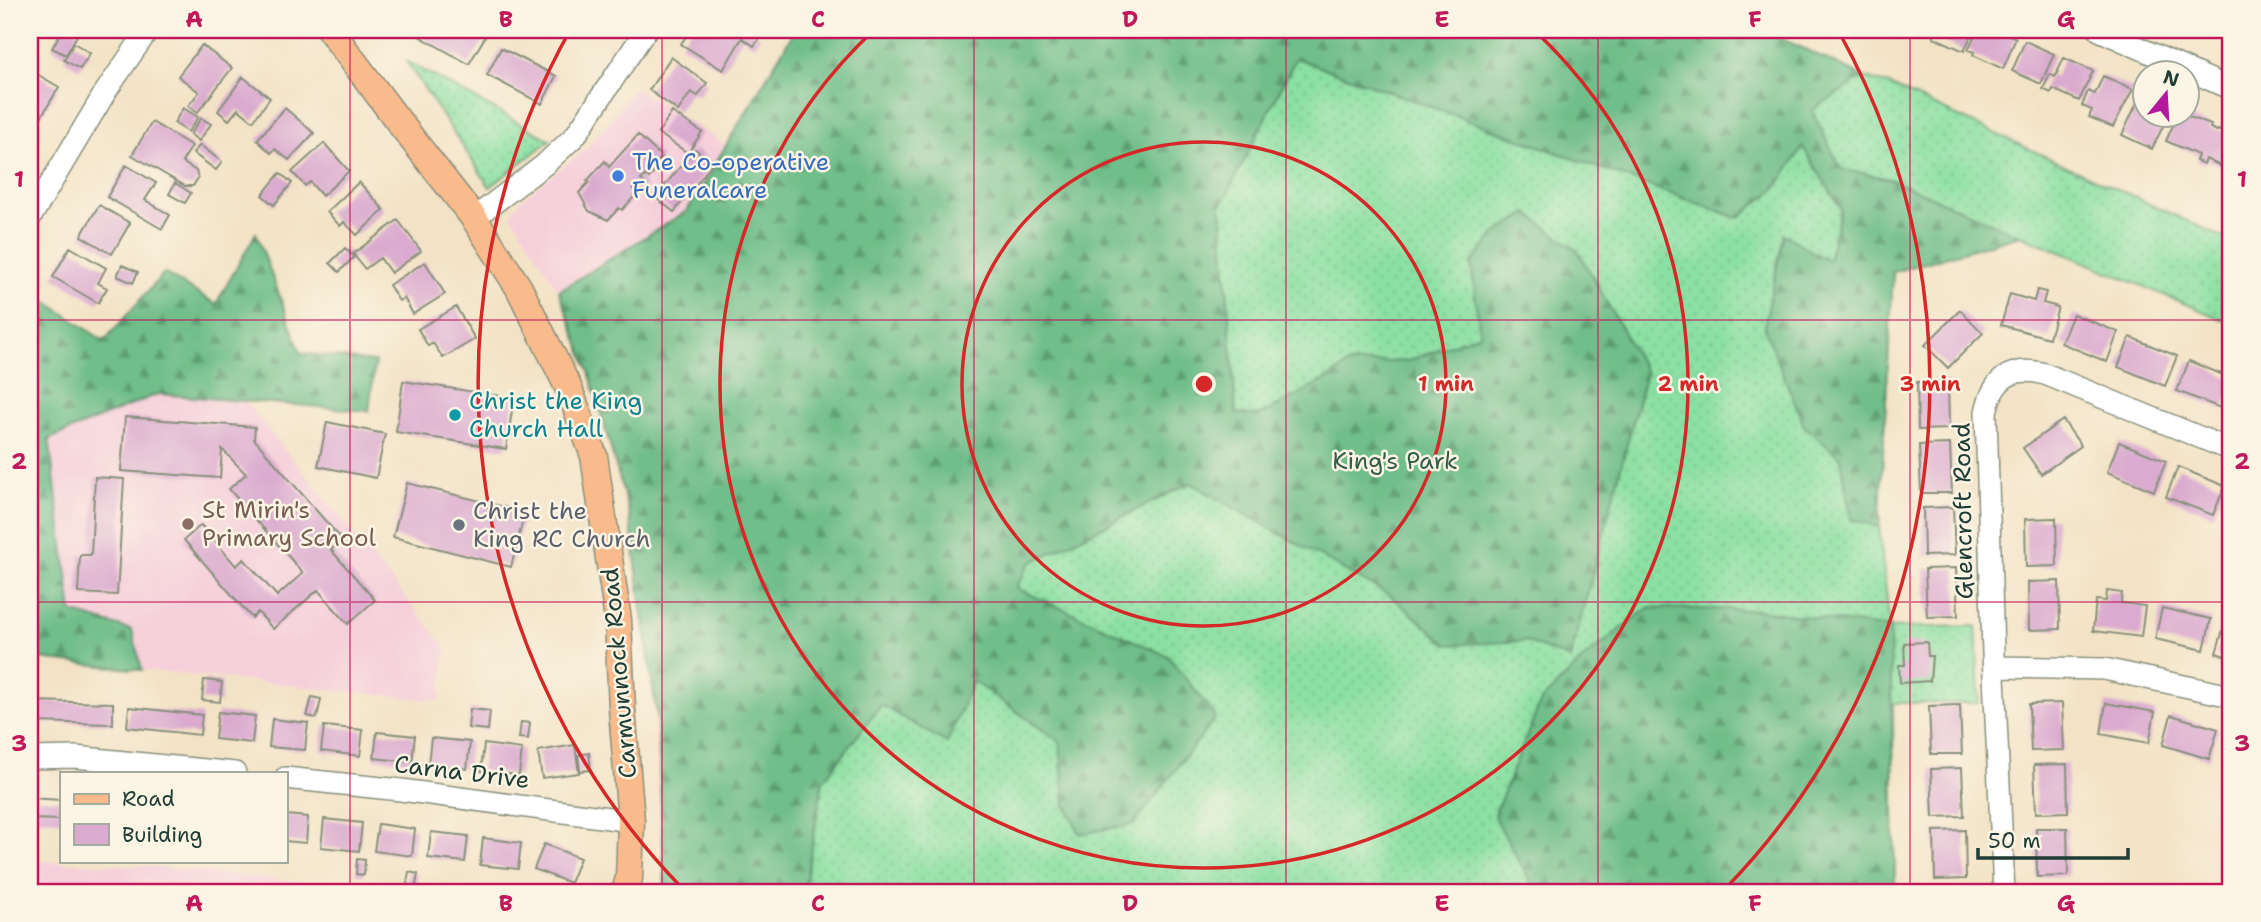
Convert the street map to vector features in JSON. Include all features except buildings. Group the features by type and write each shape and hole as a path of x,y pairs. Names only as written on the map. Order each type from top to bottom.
{"main road":[{"name":"Carmunnock Road","path":"330,30 474,218 519,288 569,389 594,456 618,620 631,821 629,878 625,892"}],"street":[{"path":"30,218 106,91 148,30"},
{"path":"474,218 544,165 575,136 646,30"},
{"path":"2099,30 2231,89"},
{"name":"Glencroft Road","path":"2004,892 1986,412 1990,395 2002,378 2029,370 2045,374 2231,450"},
{"path":"1994,667 2104,669 2231,696"},
{"path":"30,758 75,757 225,772"},
{"name":"Carna Drive","path":"287,778 401,790 631,821"}],"shaded area":[{"path":"635,88 726,145 687,211 559,291 511,214 521,200 587,148"},
{"name":"St Mirin's Primary School","path":"197,342 446,647 440,701 30,658 30,345"},
{"path":"30,861 147,866 397,892 30,892"}],"green space":[{"name":"King's Park","path":"795,30 1763,30 2231,241 2231,323 2020,235 1893,272 1879,527 1890,628 1976,626 1979,703 1893,703 1895,892 665,892 657,717 629,512 589,371 559,291 687,211"},
{"path":"795,30 1763,30 1864,77 1812,110 1841,169 1890,179 2020,235 1893,272 1879,527 1851,519 1841,458 1804,426 1764,327 1784,234 1828,261 1841,209 1803,147 1775,189 1738,218 1296,58 1221,206 1236,413 1258,416 1329,378 1348,364 1408,361 1480,334 1471,264 1495,234 1527,213 1579,252 1646,373 1570,659 1526,641 1448,645 1392,597 1190,483 1030,563 1016,588 1168,656 1216,717 1134,824 1080,834 1065,804 1060,742 973,681 947,743 881,705 823,781 804,892 665,892 657,717 629,512 589,371 559,291 687,211"},
{"path":"406,61 550,140 490,187"},
{"path":"256,233 301,353 375,362 369,411 158,394 49,439 72,612 132,630 142,670 30,658 30,290 104,341 164,273 216,304"},
{"path":"1648,608 1758,610 1890,628 1895,892 1539,892 1533,886 1494,816 1541,701 1585,657"}],"place":[{"name":"The Co-operative Funeralcare","path":"618,176"},
{"name":"Christ the King Church Hall","path":"455,415"},
{"name":"St Mirin's Primary School","path":"188,524"},
{"name":"Christ the King RC Church","path":"459,525"}]}
